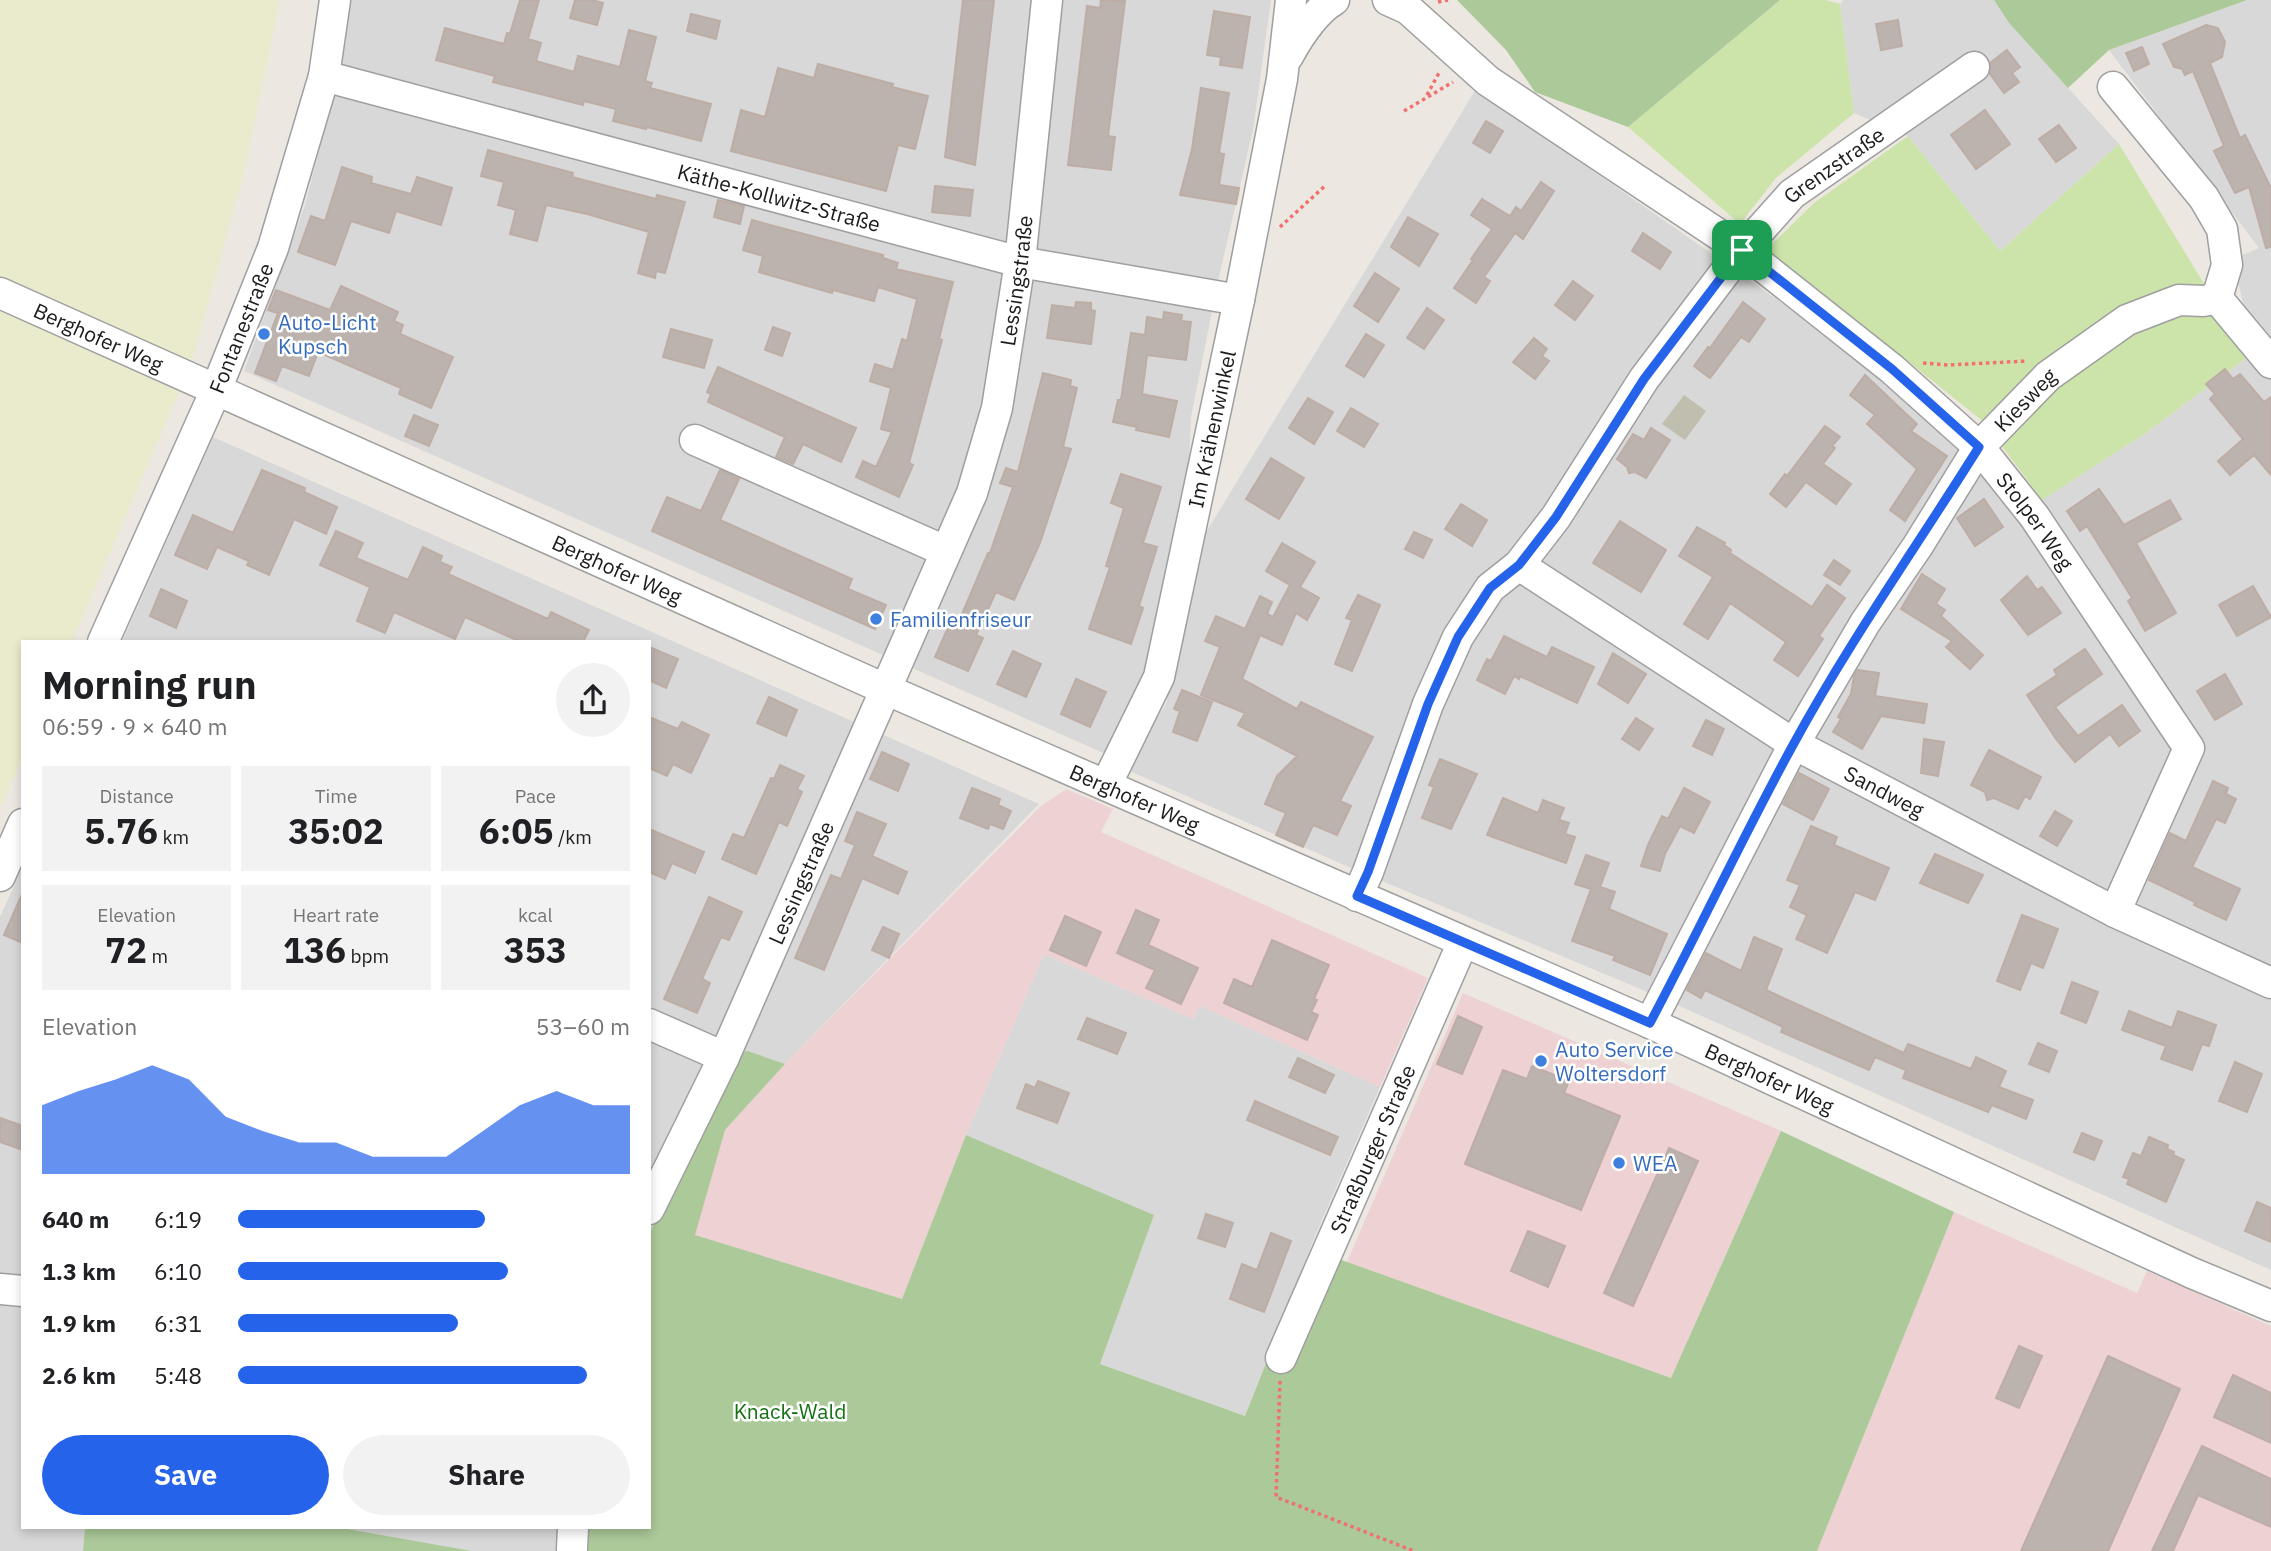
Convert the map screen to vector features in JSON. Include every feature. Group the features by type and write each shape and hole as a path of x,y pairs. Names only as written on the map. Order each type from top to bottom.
{"street":[{"name":"Fontanestraße","path":"104,640 216,390 273,248 324,76 335,0"},
{"name":"Lessingstraße","path":"651,1205 724,1057 972,493 997,408 1020,262 1048,0"},
{"name":"Im Krähenwinkel","path":"1106,785 1159,677 1239,300 1286,60 1291,0"},
{"name":"Im Krähenwinkel","path":"1286,60 1298,39 1326,5 1334,0"},
{"path":"1398,3 1488,80"},
{"name":"Grenzstraße","path":"1357,896 1428,704 1458,637 1490,588 1519,565 1556,517 1644,379 1742,250 1792,194 1974,67"},
{"name":"Käthe-Kollwitz-Straße","path":"324,76 1020,262 1239,300"},
{"name":"Stolper Weg","path":"1488,80 1742,250 1892,369 1979,447 2034,516 2189,748 2115,912"},
{"path":"2113,87 2204,198 2222,229 2227,265 2217,298 2271,363"},
{"name":"Berghofer Weg","path":"0,293 886,689 1650,1023 2192,1273 2271,1306"},
{"name":"Kiesweg","path":"1650,1023 1794,744 1865,623 1917,547 1979,447 2048,376 2127,320 2179,300 2204,302 2217,298"},
{"path":"695,440 946,551"},
{"name":"Sandweg","path":"1519,565 1794,744 2115,912 2271,983"},
{"path":"0,876 21,829"},
{"name":"Straßburger Straße","path":"1281,1358 1463,942"},
{"path":"651,1025 724,1057"},
{"path":"0,1289 21,1291"}],"path":[{"path":"1404,111 1459,79 1488,80"},
{"path":"1276,232 1326,185"},
{"path":"1921,362 1948,365 2029,360"},
{"path":"1281,1358 1276,1497 1414,1551"}],"shaded area":[{"path":"351,0 1271,0 1253,130 1218,281 1191,417 1186,534 1151,696 1110,756 244,371 305,205 342,62"},
{"path":"1843,0 1994,0 2009,23 2119,144 2000,251 1908,136 1854,113 1840,4"},
{"path":"2247,0 2271,0 2271,1270 1657,996 1351,868 1125,769 1166,704 1202,539 1476,89 1865,361 1960,443 2017,516 2146,433 2254,352 2233,259 2259,248 2109,50"},
{"path":"1684,395 1706,411 1685,440 1662,424"},
{"path":"213,437 1039,804 785,1064 748,1051 674,1183 651,1230 651,640 123,640"},
{"path":"1066,789 1113,809 1101,832 1428,978 1380,1087 1200,1006 1193,1019 1044,954 966,1135 902,1299 694,1235 725,1130 785,1064 1040,807"},
{"path":"21,870 21,1529 85,1529 83,1551 0,1551 0,917"},
{"path":"1044,954 1193,1019 1200,1006 1380,1087 1315,1236 1245,1416 1100,1364 1154,1215 966,1135"},
{"path":"1463,993 1781,1131 1671,1378 1347,1262"},
{"path":"1954,1212 2137,1293 2147,1271 2271,1326 2271,1551 1817,1551"},
{"path":"348,1529 580,1529 576,1551 472,1551"}],"green space":[{"path":"0,0 280,0 244,172 192,362 73,640 21,640 21,761 0,809"},
{"path":"1457,0 1780,0 1628,127 1535,92 1506,50"},
{"path":"1780,0 1826,0 1840,4 1854,113 1776,178 1740,224 1628,127"},
{"path":"1994,0 2247,0 2109,50 2068,88 2009,23"},
{"path":"1908,136 2000,251 2119,144 2206,287 2254,352 2146,433 2042,500 1984,422 1767,249 1814,203"},
{"name":"Knack-Wald","path":"748,1051 785,1064 725,1130 695,1235 902,1299 966,1135 1154,1215 1100,1364 1245,1416 1311,1249 1671,1378 1781,1131 1954,1212 1817,1551 576,1551 580,1529 651,1529 651,1230 740,1052"},
{"path":"85,1529 348,1529 472,1551 83,1551"}],"building":[{"path":"520,0 539,0 528,39 541,43 536,61 574,72 578,56 620,67 629,30 656,37 645,81 652,83 650,88 711,104 701,141 613,121 616,109 584,101 583,105 493,82 495,76 436,60 445,28 504,44 507,33 510,34"},
{"path":"575,0 603,3 597,25 570,18"},
{"path":"963,0 994,0 975,165 945,157"},
{"path":"1101,0 1125,1 1108,136 1115,137 1111,170 1068,165 1087,6 1100,8"},
{"path":"1214,11 1250,17 1242,68 1220,65 1221,57 1207,55"},
{"path":"691,14 720,21 716,39 687,31"},
{"path":"1898,20 1902,46 1881,50 1876,24"},
{"path":"2206,25 2218,28 2225,42 2222,57 2210,63 2240,138 2245,135 2271,188 2271,247 2266,248 2249,187 2235,193 2214,151 2224,146 2193,71 2185,75 2182,69 2174,67 2163,44"},
{"path":"2142,47 2149,64 2134,71 2126,53"},
{"path":"2007,50 2020,67 2012,73 2019,82 2004,93 1990,74 1990,63"},
{"path":"818,64 928,96 915,149 898,145 886,191 731,151 741,110 765,117 778,68 814,78"},
{"path":"1201,88 1229,93 1219,153 1224,154 1219,185 1239,188 1236,204 1180,195 1192,149"},
{"path":"1985,110 2010,144 1976,169 1951,135"},
{"path":"1486,121 1503,131 1490,153 1473,143"},
{"path":"2059,125 2076,148 2056,162 2039,139"},
{"path":"488,150 573,173 572,177 656,199 657,195 685,202 665,273 656,271 655,278 638,273 649,232 587,214 546,205 537,241 510,234 516,210 498,205 504,182 481,176"},
{"path":"342,167 372,177 371,183 411,194 417,177 452,188 441,225 396,211 389,233 351,221 335,265 298,252 311,216 325,221"},
{"path":"1541,182 1554,191 1523,239 1515,233 1484,277 1490,281 1476,303 1454,288 1492,229 1471,215 1482,199 1510,216 1516,207 1521,211"},
{"path":"935,186 973,190 970,216 932,212"},
{"path":"718,200 744,206 740,224 714,217"},
{"path":"1408,217 1438,234 1419,266 1391,247"},
{"path":"752,220 883,255 883,258 898,263 896,269 953,282 939,339 942,340 909,463 913,465 899,497 856,477 863,461 876,467 892,432 881,429 891,388 870,381 875,364 893,370 902,339 907,341 917,299 878,287 874,301 833,290 832,293 759,272 763,256 743,250"},
{"path":"1643,233 1671,252 1660,269 1632,251"},
{"path":"1375,273 1399,289 1378,322 1354,306"},
{"path":"1573,281 1593,296 1575,320 1555,305"},
{"path":"341,286 398,312 394,321 403,325 400,334 453,357 431,408 399,394 401,388 318,352 309,376 282,366 276,381 255,373 278,313 268,310 276,290 330,310"},
{"path":"1076,302 1091,303 1091,310 1095,311 1091,344 1047,338 1052,305 1075,308"},
{"path":"1743,302 1765,319 1749,342 1741,337 1710,378 1694,366"},
{"path":"1427,308 1444,320 1424,349 1407,338"},
{"path":"1164,312 1182,315 1181,321 1191,322 1186,360 1147,355 1142,394 1177,401 1169,437 1113,422 1118,400 1121,400 1131,333 1145,335 1147,317 1163,320"},
{"path":"773,327 790,333 782,356 765,350"},
{"path":"671,329 712,340 704,368 663,357"},
{"path":"1366,334 1384,345 1364,377 1346,366"},
{"path":"1534,338 1547,349 1542,356 1549,361 1535,379 1513,362"},
{"path":"718,367 856,428 841,462 803,444 793,464 776,457 785,437 708,402 711,394 707,392"},
{"path":"2225,369 2233,379 2240,374 2264,402 2271,397 2271,475 2254,455 2230,475 2218,461 2243,439 2210,399 2215,394 2206,384"},
{"path":"1043,373 1071,380 1070,386 1077,388 1063,447 1071,449 1040,543 1014,600 996,592 976,635 983,638 968,671 935,657 950,623 957,626 990,553 1013,487 1000,483 1006,468 1018,472"},
{"path":"1865,375 1917,424 1911,431 1947,456 1905,521 1890,510 1917,469 1867,424 1875,415 1850,395"},
{"path":"1308,398 1333,412 1314,444 1289,428"},
{"path":"1351,408 1378,424 1364,447 1337,431"},
{"path":"414,415 438,425 429,446 405,436"},
{"path":"1825,426 1840,437 1823,464 1851,484 1836,504 1806,482 1786,507 1770,494"},
{"path":"1651,428 1670,440 1646,478 1635,472 1629,473 1627,467 1617,459 1633,434 1644,440"},
{"path":"1271,458 1304,478 1279,519 1246,499"},
{"path":"262,470 305,488 304,492 337,507 326,534 294,519 269,575 247,565 249,561 217,547 207,569 175,555 193,515 233,533"},
{"path":"720,470 739,479 720,520 852,579 848,589 886,605 875,629 652,531 667,497 701,511"},
{"path":"1121,474 1161,487 1143,543 1157,547 1139,606 1143,608 1131,644 1089,629 1110,567 1106,566 1124,508 1111,503"},
{"path":"2099,489 2124,525 2170,500 2181,519 2136,543 2176,613 2145,631 2128,601 2132,598 2087,526 2080,531 2067,511"},
{"path":"1984,499 2003,527 1975,546 1957,518"},
{"path":"1461,504 1487,520 1472,546 1445,529"},
{"path":"1620,521 1666,550 1641,592 1593,563"},
{"path":"1697,527 1725,543 1731,550 1730,553 1812,607 1827,585 1845,598 1819,636 1823,639 1798,676 1774,660 1786,642 1730,603 1708,639 1684,624 1713,577 1679,556"},
{"path":"336,531 363,543 356,558 408,580 423,547 442,556 440,562 452,567 448,574 548,619 551,612 589,630 584,640 517,640 465,617 455,639 394,612 385,633 357,621 370,587 320,565"},
{"path":"1414,532 1432,540 1423,558 1405,549"},
{"path":"1282,543 1315,562 1300,587 1319,598 1307,620 1296,613 1282,645 1260,635 1242,679 1297,709 1301,702 1373,737 1340,801 1351,806 1337,835 1313,825 1303,847 1276,835 1286,813 1265,804 1277,776 1297,756 1238,725 1245,713 1201,695 1220,647 1205,641 1216,616 1245,629 1260,596 1272,602 1267,614 1273,617 1290,585 1266,571"},
{"path":"1834,560 1850,571 1840,585 1824,575"},
{"path":"1922,574 1945,589 1936,604 1945,610 1941,616 1983,655 1970,669 1946,647 1952,641 1901,609"},
{"path":"2027,576 2037,590 2042,587 2061,613 2028,635 2001,600"},
{"path":"2253,586 2271,617 2237,636 2219,605"},
{"path":"161,589 187,601 176,628 150,616"},
{"path":"1358,595 1380,605 1352,671 1335,664 1352,620 1346,618"},
{"path":"1504,636 1547,657 1552,647 1594,667 1577,703 1520,676 1519,679 1514,676 1505,694 1477,680 1487,659 1491,661"},
{"path":"651,648 678,659 666,688 651,681"},
{"path":"2085,649 2102,674 2055,707 2078,736 2122,705 2140,731 2119,746 2110,734 2075,762 2027,695 2057,675 2054,670"},
{"path":"1013,651 1041,664 1026,697 997,684"},
{"path":"1613,653 1646,674 1628,703 1598,684"},
{"path":"1858,670 1879,673 1875,696 1927,704 1924,723 1881,716 1862,749 1833,732 1841,719 1838,717 1851,694 1854,676"},
{"path":"2225,674 2242,704 2215,720 2197,691"},
{"path":"1076,679 1106,692 1090,727 1061,714"},
{"path":"1182,690 1212,702 1197,741 1173,732 1180,711 1174,709"},
{"path":"769,697 797,710 786,736 757,723"},
{"path":"651,718 678,729 682,722 709,735 691,773 673,764 667,776 651,769"},
{"path":"1636,718 1653,729 1639,750 1622,739"},
{"path":"1706,720 1724,729 1712,755 1693,746"},
{"path":"1924,739 1944,742 1938,776 1921,773"},
{"path":"1989,750 2041,777 2030,799 2025,796 2018,809 1994,798 1987,800 1985,792 1971,785"},
{"path":"882,752 909,764 898,791 870,779"},
{"path":"1440,759 1477,774 1451,829 1422,818 1434,787 1429,785"},
{"path":"780,765 804,776 797,789 802,792 787,826 779,822 756,874 722,859 733,834 744,838 771,778 774,779"},
{"path":"1799,773 1829,789 1813,820 1783,804"},
{"path":"2213,781 2228,788 2226,794 2236,799 2225,823 2216,819 2192,867 2240,889 2226,920 2149,880 2170,833 2186,841"},
{"path":"972,788 1000,799 998,805 1011,811 1003,829 990,824 988,829 960,818"},
{"path":"1684,788 1710,802 1694,833 1680,826 1665,854 1660,871 1641,866 1662,816 1668,819"},
{"path":"1503,798 1538,813 1543,800 1564,808 1559,820 1569,823 1565,834 1575,837 1566,863 1487,835"},
{"path":"2055,811 2072,821 2057,846 2040,836"},
{"path":"857,812 886,824 872,856 907,872 898,894 862,878 824,970 795,958 831,875 841,879 855,845 845,841"},
{"path":"1811,826 1837,837 1834,845 1889,868 1875,900 1855,892 1827,953 1796,939 1807,915 1790,907 1800,885 1787,880"},
{"path":"651,830 704,852 695,873 672,863 665,879 651,873"},
{"path":"1935,854 1983,875 1968,903 1920,883"},
{"path":"1586,855 1609,863 1600,887 1615,892 1609,909 1667,934 1650,975 1613,960 1615,956 1572,941 1591,889 1575,884"},
{"path":"21,897 21,942 4,935"},
{"path":"709,897 742,912 729,940 721,937 702,979 710,983 697,1013 664,999"},
{"path":"1136,910 1159,920 1148,945 1198,968 1181,1004 1146,988 1155,970 1117,953"},
{"path":"2022,915 2058,929 2043,968 2031,963 2020,990 1997,981"},
{"path":"1065,916 1101,932 1086,966 1050,950"},
{"path":"883,927 899,934 889,958 872,950"},
{"path":"1754,937 1782,949 1766,990 1904,1053 1908,1044 1971,1069 1976,1057 2006,1071 1999,1087 2033,1100 2026,1119 1992,1105 1988,1112 1903,1078 1906,1070 1875,1057 1869,1070 1781,1032 1783,1027 1705,990 1701,998 1687,990 1706,953 1741,971"},
{"path":"1272,940 1329,965 1314,999 1317,1000 1311,1012 1318,1015 1307,1040 1224,1003 1234,979 1252,987"},
{"path":"2072,982 2098,992 2086,1023 2061,1013"},
{"path":"2129,1011 2172,1028 2178,1011 2216,1025 2209,1046 2202,1044 2192,1070 2161,1059 2166,1046 2122,1030"},
{"path":"1458,1016 1482,1027 1462,1074 1437,1064"},
{"path":"1087,1018 1126,1033 1117,1054 1078,1039"},
{"path":"2038,1043 2057,1051 2049,1072 2029,1064"},
{"path":"1298,1058 1334,1075 1325,1093 1289,1077"},
{"path":"2235,1062 2262,1074 2247,1112 2219,1101"},
{"path":"1532,1066 1569,1081 1564,1093 1620,1116 1581,1210 1465,1164 1503,1070 1527,1079"},
{"path":"1038,1081 1069,1093 1057,1123 1017,1108 1026,1084 1035,1088"},
{"path":"1255,1101 1338,1137 1330,1155 1247,1120"},
{"path":"0,1118 21,1125 21,1149 0,1142"},
{"path":"2082,1133 2102,1141 2094,1160 2074,1152"},
{"path":"2149,1137 2168,1145 2167,1149 2174,1152 2173,1155 2184,1160 2166,1202 2127,1184 2129,1179 2123,1177 2133,1153 2141,1156"},
{"path":"1669,1148 1698,1161 1633,1306 1604,1293"},
{"path":"2257,1202 2271,1208 2271,1242 2245,1231"},
{"path":"1206,1214 1233,1223 1225,1247 1198,1238"},
{"path":"1528,1231 1565,1246 1548,1287 1511,1271"},
{"path":"1271,1233 1291,1241 1264,1312 1230,1299 1242,1264 1257,1270"},
{"path":"2019,1346 2042,1356 2019,1408 1996,1398"},
{"path":"2108,1356 2180,1389 2108,1551 2021,1551"},
{"path":"2233,1375 2271,1393 2271,1443 2214,1417"},
{"path":"2202,1446 2271,1479 2271,1527 2198,1495 2173,1551 2152,1551"}],"place":[{"name":"Auto-Licht Kupsch","path":"264,334"},
{"name":"Familienfriseur","path":"876,619"},
{"name":"Auto Service Woltersdorf","path":"1541,1061"},
{"name":"WEA","path":"1619,1163"}],"route":[{"path":"1742,250 1892,369 1979,447 1917,547 1865,623 1794,744 1650,1023 1357,896 1428,704 1458,637 1490,588 1519,565 1556,517 1644,379 1742,250"}]}
